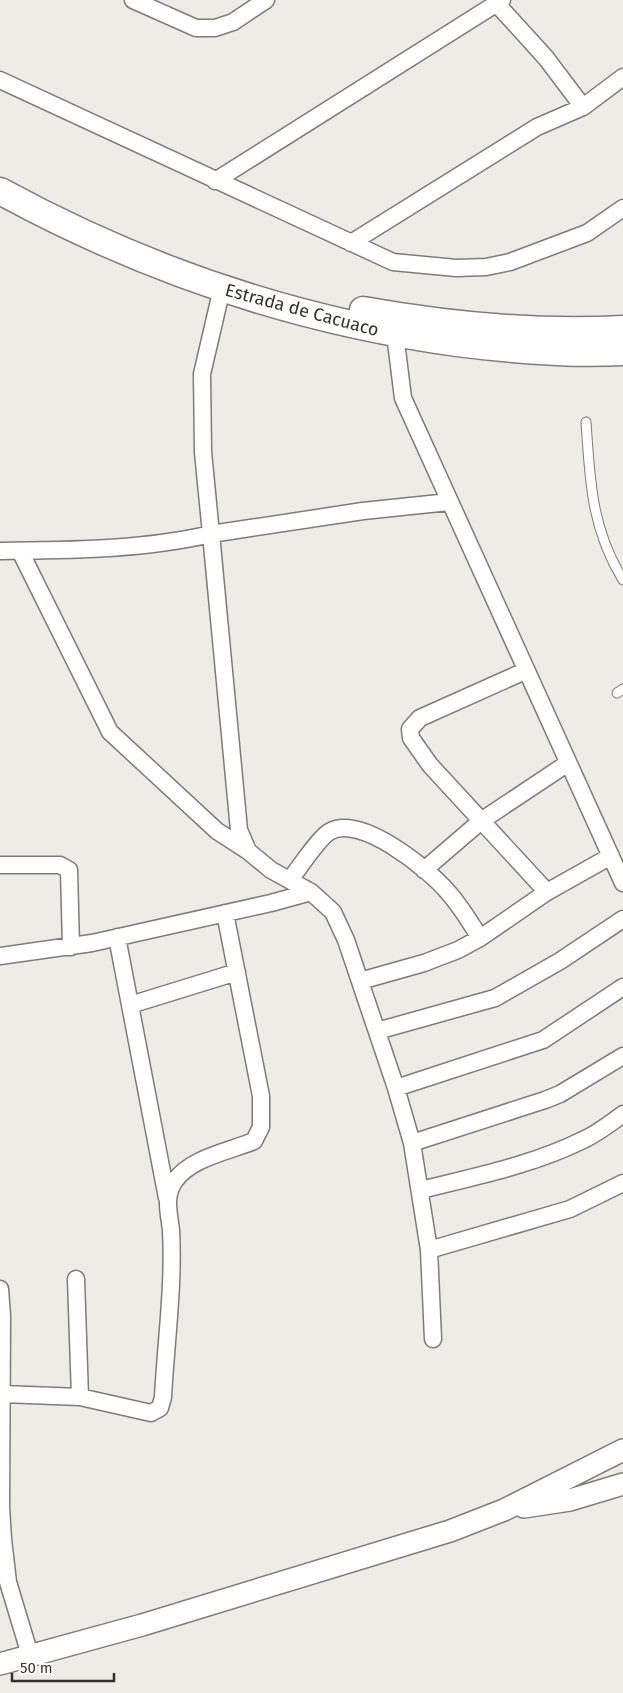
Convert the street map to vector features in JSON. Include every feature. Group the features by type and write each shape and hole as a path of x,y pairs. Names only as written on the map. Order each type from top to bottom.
{"main road":[{"name":"Estrada de Cacuaco","path":"0,175 74,214 137,243 200,267 292,294 396,316 460,324 587,331 623,329"},
{"name":"Estrada de Cacuaco","path":"0,191 147,261 222,288 307,315 395,334 497,348 598,354 623,352"}],"street":[{"path":"133,0 196,28 215,28 233,22 266,0"},
{"path":"215,181 499,2 546,58 583,107"},
{"path":"351,243 537,127 583,107 623,77"},
{"path":"0,80 393,262 456,268 486,267 510,262 587,233 623,208"},
{"path":"222,288 202,374 203,452 239,830 248,851"},
{"path":"395,334 403,398 525,671 623,883"},
{"path":"0,551 175,542 211,534 363,511 449,502"},
{"path":"20,550 110,732 218,831 248,851 271,870 311,892 333,912 360,981 396,1088 412,1143 421,1190 429,1250 433,1339"},
{"path":"525,671 420,718 410,729 411,738 430,765 547,892"},
{"path":"424,870 481,821 568,763"},
{"path":"290,880 328,833 335,830 348,829 378,837 424,870 458,904 480,938"},
{"path":"360,981 441,957 480,938 547,892 611,856"},
{"path":"0,865 60,865 69,870 71,946"},
{"path":"0,956 117,938 311,892"},
{"path":"167,1200 175,1179 203,1159 254,1141 261,1126 261,1096 225,912"},
{"path":"377,1031 495,998 560,961 623,920"},
{"path":"1,1385 80,1397 151,1413 160,1408 172,1257 167,1200 117,938"},
{"path":"130,1005 237,972"},
{"path":"396,1088 543,1040 623,987"},
{"path":"412,1143 552,1097 623,1056"},
{"path":"421,1190 508,1169 547,1156 586,1139 623,1114"},
{"path":"429,1250 570,1209 623,1183"},
{"path":"76,1279 80,1397"},
{"path":"0,1289 1,1538 7,1607 30,1656"},
{"path":"0,1664 339,1566 450,1531 504,1510 623,1450"},
{"path":"504,1510 570,1500 623,1484"}],"lane":[{"path":"586,422 590,492 608,555 623,580"}]}
